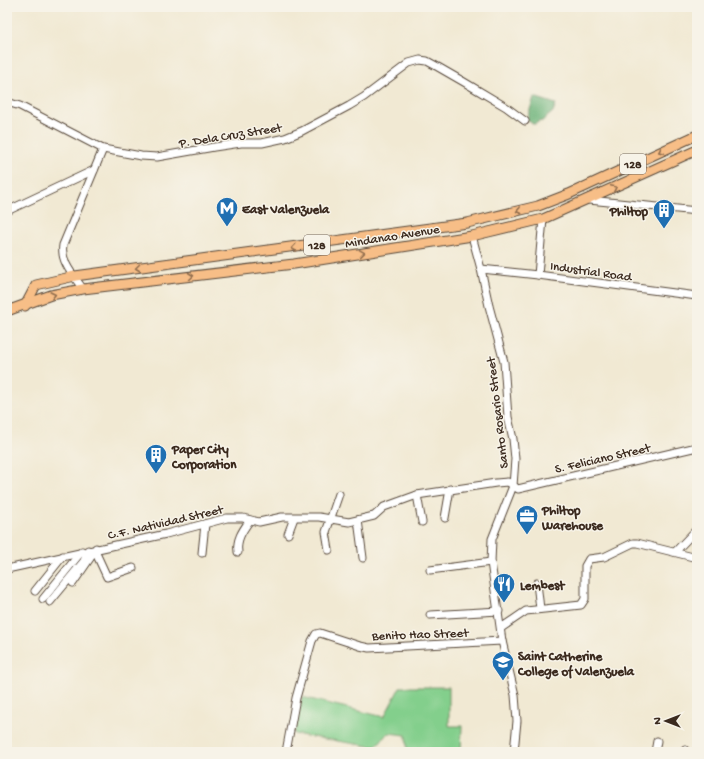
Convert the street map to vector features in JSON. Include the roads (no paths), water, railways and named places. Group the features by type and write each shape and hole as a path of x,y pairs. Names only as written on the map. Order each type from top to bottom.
{"main road":[{"name":"Mindanao Avenue","path":"25,306 36,284 75,276 467,223 538,206 569,194 697,135"},
{"name":"Mindanao Avenue","path":"7,311 25,306 51,295 157,280 294,264 472,236 543,219 589,200 697,150"},
{"path":"334,242 337,257"},
{"path":"155,266 157,280"}],"street":[{"name":"P. Dela Cruz Street","path":"7,102 20,106 103,149 141,156 157,157 242,143 262,143 285,138 302,131 354,103 409,63 420,60 426,61 464,82 506,107 525,121"},
{"path":"83,290 65,263 62,251 103,149"},
{"path":"7,211 94,170"},
{"path":"589,200 697,211"},
{"path":"538,275 543,219"},
{"name":"Santo Rosario Street","path":"472,236 504,362 508,417 516,459 513,486 492,539 491,562 499,610 502,641 512,679 517,710 517,727 514,752"},
{"name":"Industrial Road","path":"481,269 697,296"},
{"name":"S. Feliciano Street","path":"513,486 518,489 697,447"},
{"name":"C.F. Natividad Street","path":"7,569 231,518 259,522 276,518 319,517 349,522 374,516 384,507 418,495 496,483 508,482 513,486"},
{"path":"444,518 450,489"},
{"path":"328,550 326,534 339,494"},
{"path":"418,495 422,522"},
{"path":"288,534 294,518"},
{"path":"238,552 237,543 240,535 250,520"},
{"path":"358,520 363,558"},
{"path":"202,553 205,524"},
{"path":"675,552 697,529"},
{"path":"501,628 526,611 581,605 584,603 585,599 586,561 589,559 604,557 635,542 697,558"},
{"path":"91,550 107,577 134,568"},
{"path":"73,583 91,550"},
{"path":"43,599 91,550"},
{"path":"50,602 84,561 91,550"},
{"path":"35,591 63,556"},
{"path":"430,570 491,562"},
{"path":"537,583 540,609"},
{"path":"430,615 499,610"},
{"name":"Benito Hao Street","path":"286,752 296,698 312,641 316,634 320,633 370,648 502,641"},
{"path":"655,752 657,741"}],"place":[{"name":"East Valenzuela","path":"227,228"},
{"name":"Philtop","path":"664,230"},
{"name":"Paper City Corporation","path":"156,474"},
{"name":"Philtop Warehouse","path":"527,536"},
{"name":"Lembest","path":"504,604"},
{"name":"Saint Catherine College of Valenzuela","path":"503,682"}]}
